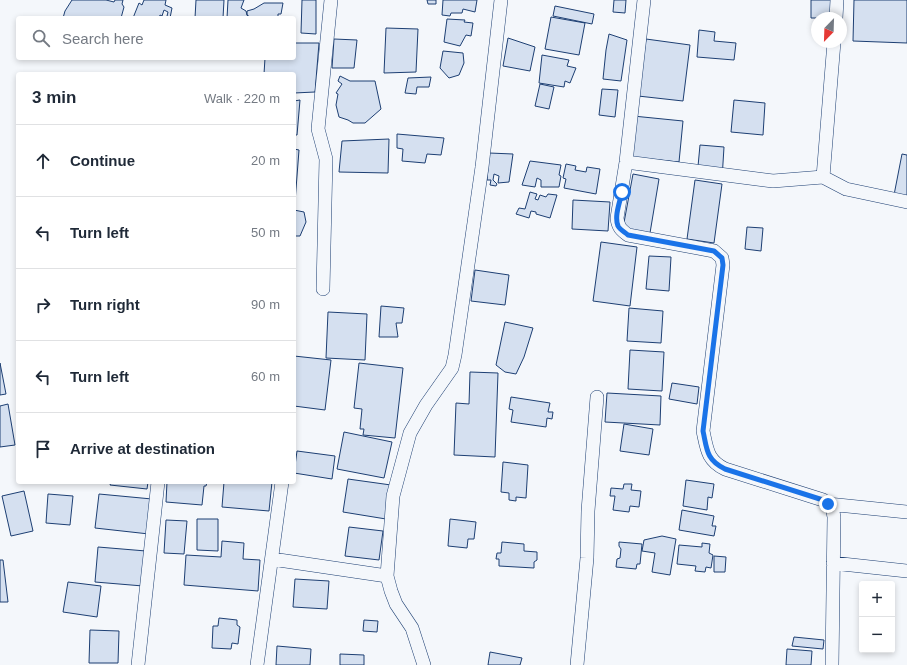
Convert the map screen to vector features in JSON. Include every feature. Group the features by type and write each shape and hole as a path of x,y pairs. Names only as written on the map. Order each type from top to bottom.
{"street":[{"path":"323,289 326,159 318,129 331,0"},
{"path":"424,665 412,628 396,604 390,591 387,576 393,496 410,433 426,405 452,368 455,355 482,167 501,0"},
{"path":"644,0 626,162 617,218 618,225 621,230 628,235 714,251 722,258 723,265 703,431 708,456 716,465 725,469 823,500 832,507 834,517 832,665"},
{"path":"836,12 837,0"},
{"path":"823,177 834,48"},
{"path":"626,162 773,181 823,177 846,188 907,202"},
{"path":"577,665 587,558 588,511 596,397"},
{"path":"138,665 158,484"},
{"path":"257,665 282,484"},
{"path":"828,504 907,512"},
{"path":"272,559 387,576"},
{"path":"834,563 907,571"}],"building":[{"path":"72,0 106,0 114,2 115,0 123,0 122,4 124,7 122,16 64,16"},
{"path":"144,0 166,0 165,5 172,8 170,16 167,16 168,12 164,10 162,16 134,16 139,3 142,5"},
{"path":"196,0 224,0 223,16 195,16"},
{"path":"228,0 244,0 241,8 246,11 248,16 227,16"},
{"path":"302,0 316,0 316,34 301,33"},
{"path":"427,0 436,0 436,4 428,4"},
{"path":"443,0 477,0 475,12 463,9 462,13 451,13 450,16 442,15"},
{"path":"614,0 626,0 625,13 613,12"},
{"path":"811,0 833,0 833,12 811,12"},
{"path":"854,0 907,0 907,43 853,41"},
{"path":"264,3 283,3 281,14 278,14 278,16 247,15 247,11"},
{"path":"555,6 594,14 592,24 553,16"},
{"path":"551,17 585,23 579,55 545,49"},
{"path":"447,19 465,20 464,22 473,23 471,36 466,35 460,46 444,42"},
{"path":"386,28 418,29 416,72 384,73"},
{"path":"699,30 715,32 714,41 736,43 734,60 697,57"},
{"path":"609,34 627,40 621,81 603,79"},
{"path":"508,38 535,47 530,71 503,66"},
{"path":"334,39 357,40 354,68 332,68"},
{"path":"646,39 690,45 683,101 638,96"},
{"path":"296,43 319,43 315,92 296,93 296,72 264,72 265,60 296,60"},
{"path":"443,51 463,53 464,63 459,75 449,78 440,68"},
{"path":"542,55 569,60 567,66 576,68 570,83 565,81 564,87 539,83"},
{"path":"340,76 350,81 375,81 381,109 365,123 353,123 339,117 336,105 338,94 336,93 342,84 338,81"},
{"path":"431,77 429,87 417,87 416,94 405,93 408,78"},
{"path":"540,84 554,87 549,109 535,106"},
{"path":"602,89 618,90 615,117 599,115"},
{"path":"300,100 297,135 296,135 296,101"},
{"path":"734,100 765,103 763,135 731,132"},
{"path":"633,116 683,121 679,162 628,157"},
{"path":"397,134 444,138 441,155 427,154 425,163 402,161 403,149 397,148"},
{"path":"389,139 388,173 339,172 342,141"},
{"path":"700,145 724,147 722,179 697,177"},
{"path":"296,149 299,150 296,189"},
{"path":"489,153 513,154 509,182 498,183 499,176 494,174 493,180 497,184 496,186 490,185 491,180 487,180"},
{"path":"902,154 907,155 907,198 894,195"},
{"path":"530,161 561,165 559,187 541,187 541,180 537,178 535,187 522,185"},
{"path":"566,164 576,166 575,170 586,172 587,167 600,169 596,194 564,188 566,179 563,178"},
{"path":"633,174 659,179 650,233 623,228"},
{"path":"695,180 722,184 714,243 687,239"},
{"path":"530,192 537,194 535,199 538,200 540,195 546,197 548,194 557,195 550,218 531,211 529,218 516,214 519,208 525,209"},
{"path":"573,200 610,202 608,231 572,229"},
{"path":"296,210 304,212 306,222 300,236 296,236"},
{"path":"747,227 763,228 761,251 745,249"},
{"path":"601,242 637,247 630,306 593,301"},
{"path":"649,256 671,257 669,291 646,289"},
{"path":"475,270 509,275 505,305 471,301"},
{"path":"381,306 404,308 402,323 396,323 398,337 379,337"},
{"path":"629,308 663,311 661,343 627,341"},
{"path":"328,312 367,314 365,360 326,358"},
{"path":"505,322 533,328 524,357 516,374 505,372 496,365"},
{"path":"630,350 664,352 662,391 628,389"},
{"path":"296,356 331,360 325,410 296,406"},
{"path":"0,363 6,394 0,395"},
{"path":"359,363 403,368 395,438 363,435 364,429 360,429 362,409 354,408"},
{"path":"470,372 498,373 495,457 454,455 456,403 469,404"},
{"path":"672,383 699,387 697,404 669,399"},
{"path":"607,393 661,396 660,425 605,422"},
{"path":"511,397 550,403 548,412 553,412 552,419 547,418 546,427 511,422 513,410 509,409"},
{"path":"8,404 15,445 0,447 0,406"},
{"path":"624,424 653,429 649,455 620,451"},
{"path":"344,432 392,442 384,478 337,469"},
{"path":"297,451 335,456 332,479 296,473"},
{"path":"503,462 528,465 526,498 516,497 516,501 509,500 509,493 501,492"},
{"path":"348,479 391,485 386,519 343,512"},
{"path":"686,480 714,484 712,498 708,497 707,510 683,506"},
{"path":"110,484 148,484 147,489"},
{"path":"167,484 206,484 206,486 204,486 202,505 166,502"},
{"path":"224,484 272,484 269,511 222,507"},
{"path":"624,484 632,484 631,490 641,491 639,507 630,506 629,512 613,510 615,496 610,496 611,488 623,489"},
{"path":"24,491 33,531 11,536 2,496"},
{"path":"48,494 73,496 70,525 46,523"},
{"path":"99,494 152,499 149,534 95,528"},
{"path":"682,510 714,516 712,526 716,526 714,536 679,530"},
{"path":"197,519 218,519 218,551 197,550"},
{"path":"450,519 476,522 474,539 468,539 467,548 448,546"},
{"path":"166,520 187,521 184,554 164,553"},
{"path":"349,527 383,531 379,560 345,556"},
{"path":"662,536 676,539 670,575 652,572 655,553 642,551 644,540"},
{"path":"222,541 244,543 243,559 260,560 258,591 184,585 186,555 221,557"},
{"path":"502,542 524,544 524,551 537,552 537,560 534,562 534,568 499,566 499,559 496,559 497,553 501,553"},
{"path":"619,542 642,544 640,564 637,564 636,569 616,567 617,559 620,558 621,549"},
{"path":"702,543 710,544 709,553 713,555 711,568 706,567 705,572 695,571 696,566 677,564 679,545 702,547"},
{"path":"98,547 146,551 143,586 95,582"},
{"path":"714,556 726,557 725,572 714,572"},
{"path":"0,560 3,560 8,602 0,602"},
{"path":"295,579 329,581 327,609 293,607"},
{"path":"68,582 101,586 97,617 63,612"},
{"path":"219,618 237,620 237,625 240,627 238,644 232,643 231,649 212,648 213,626 218,626"},
{"path":"364,620 378,621 377,632 363,631"},
{"path":"90,630 119,631 118,663 89,663"},
{"path":"794,637 824,640 823,649 792,646"},
{"path":"277,646 311,649 310,665 276,665"},
{"path":"787,649 812,651 811,665 786,665"},
{"path":"490,652 522,658 520,665 488,665"},
{"path":"340,654 364,655 364,665 340,665"}],"route":[{"path":"622,192 617,218 618,225 621,230 628,235 714,251 722,258 723,265 703,431 708,456 716,465 725,469 762,482 823,500 828,504"}]}
